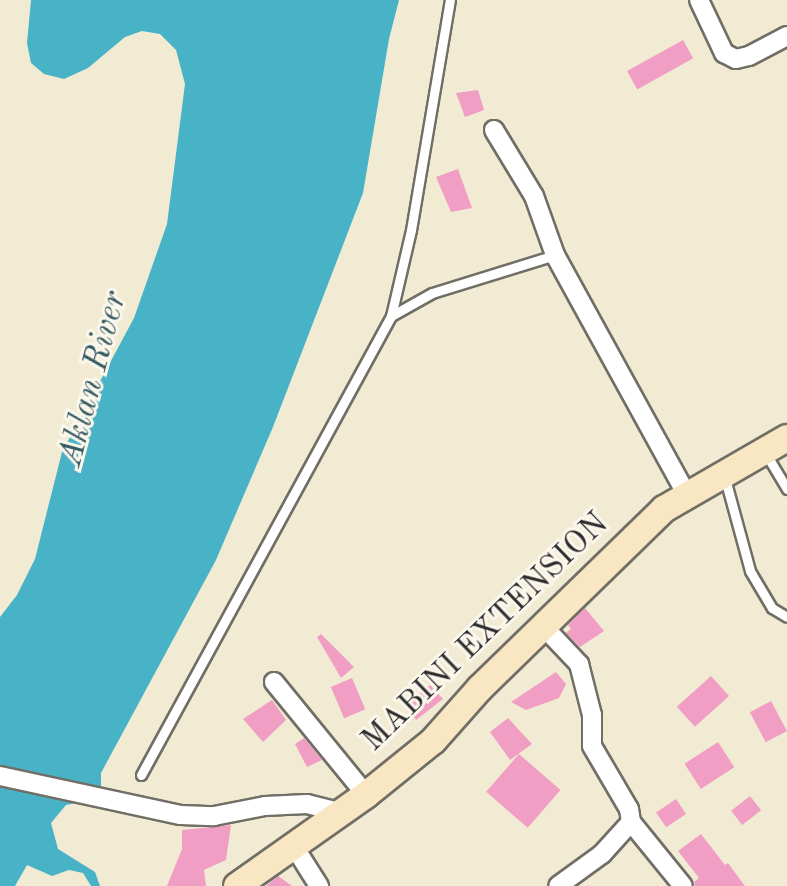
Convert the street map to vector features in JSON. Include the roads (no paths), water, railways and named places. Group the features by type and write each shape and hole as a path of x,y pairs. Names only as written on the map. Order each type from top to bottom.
{"street":[{"path":"699,0 724,53 736,59 749,56 787,36"},
{"path":"494,130 534,196 555,255 686,493"},
{"name":"MABINI EXTENSION","path":"237,886 295,848 433,741 480,688 545,628 638,531 686,493 787,438"},
{"path":"545,628 579,664 592,715 592,746 629,809 631,822 683,886"},
{"path":"274,682 366,795"},
{"path":"0,776 181,815 214,816 265,806 307,804 339,812"},
{"path":"558,886 602,854 631,822"},
{"path":"295,848 319,886"}],"lane":[{"path":"141,775 391,316 411,230 450,0"},
{"path":"391,316 432,293 555,255"},
{"path":"763,450 787,489"},
{"path":"724,472 750,571 772,608 787,617"}],"water":[{"path":"31,0 399,0 389,39 363,193 273,427 216,560 101,773 101,786 90,800 66,805 51,823 58,849 95,872 100,886 91,886 83,873 69,870 52,876 27,865 15,886 0,886 0,617 17,595 35,559 62,452 134,318 167,224 185,84 176,50 160,34 142,31 125,37 88,68 64,79 44,74 31,63 27,43"}],"water label":[{"name":"Aklan River","path":"94,379"}]}
